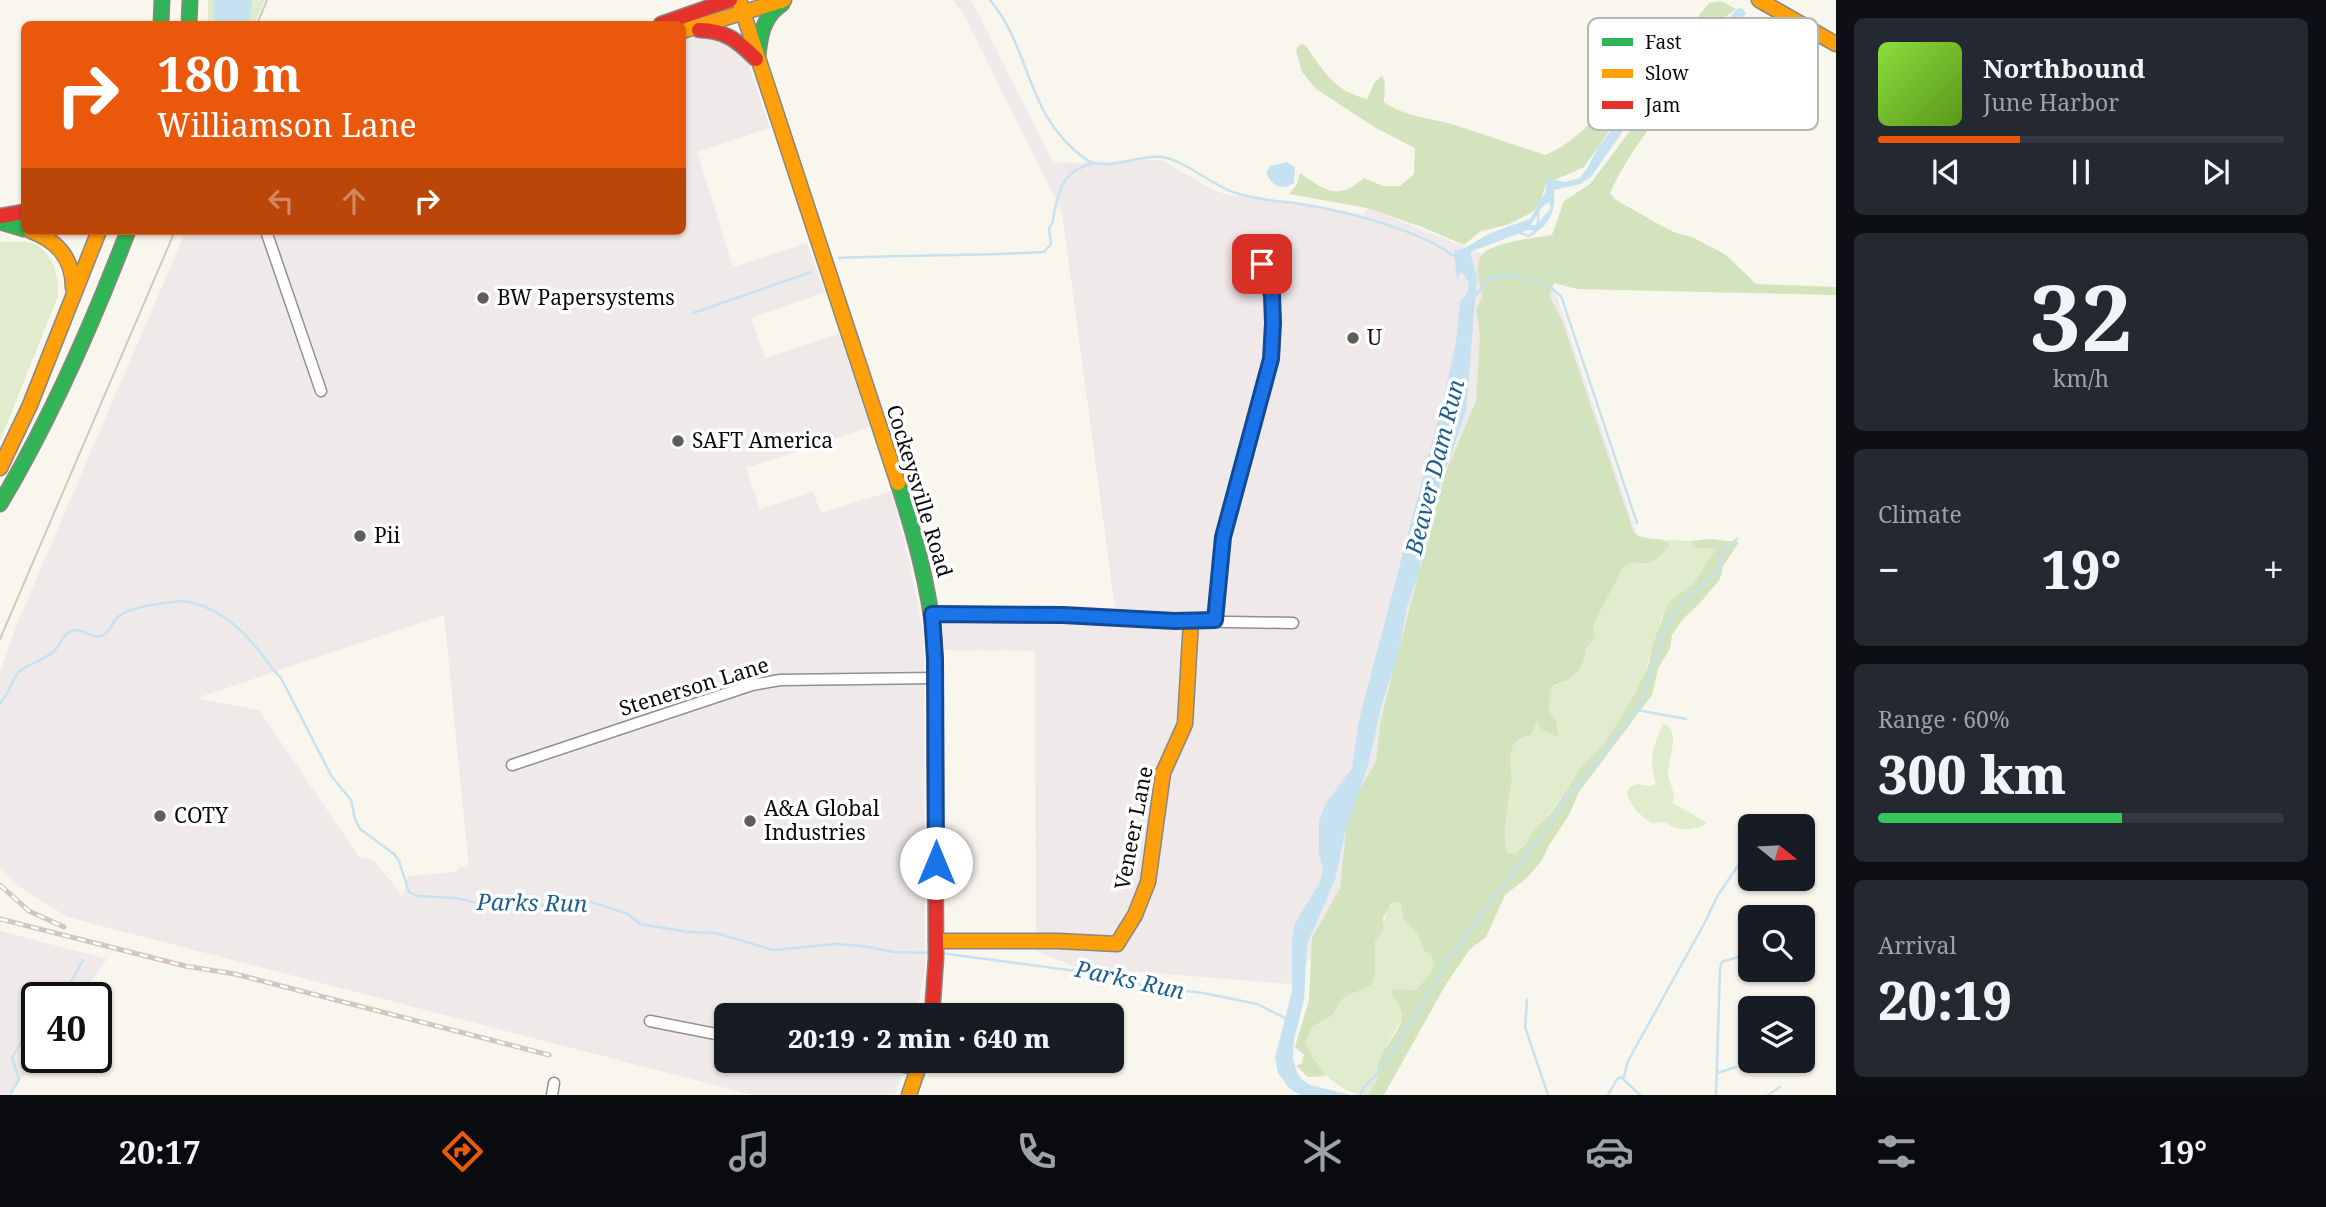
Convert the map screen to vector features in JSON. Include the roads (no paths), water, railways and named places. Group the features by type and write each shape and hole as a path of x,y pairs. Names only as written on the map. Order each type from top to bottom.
{"street":[{"path":"162,0 162,21"},
{"path":"189,21 190,0"},
{"path":"670,21 730,0"},
{"path":"686,29 741,7 784,0"},
{"path":"757,61 765,23 775,8 790,0"},
{"path":"1759,0 1790,18"},
{"name":"Cockeysville Road","path":"741,7 903,499 919,550 932,614 935,678 936,949 933,1003"},
{"path":"686,30 715,30 724,33 735,39 757,61"},
{"path":"1818,34 1836,44"},
{"path":"0,216 21,212"},
{"path":"0,222 21,228"},
{"path":"40,235 50,239 67,258 74,273 71,302"},
{"path":"0,468 30,405 97,235"},
{"path":"0,504 35,445 65,384 126,235"},
{"path":"268,235 321,391"},
{"path":"1215,620 1223,537 1271,359 1272,295 1262,264"},
{"path":"932,614 1063,615 1293,623"},
{"name":"Veneer Lane","path":"936,949 1058,941 1118,944 1132,923 1143,896 1150,872 1164,772 1185,724 1191,621"},
{"name":"Stenerson Lane","path":"512,765 752,685 780,680 935,678"},
{"path":"650,1021 714,1034"},
{"path":"909,1095 917,1073"}],"water":[{"path":"213,0 253,0 250,21 214,21"},
{"name":"Beaver Dam Run","path":"1738,8 1743,9 1746,14 1741,18 1729,18"},
{"name":"Beaver Dam Run","path":"1612,130 1624,130 1591,177 1580,184 1554,190 1552,214 1538,231 1528,230 1470,252 1477,276 1466,411 1421,545 1420,570 1407,607 1397,659 1383,700 1368,765 1345,833 1335,880 1307,944 1304,1000 1294,1040 1293,1059 1301,1079 1310,1085 1351,1095 1300,1095 1289,1088 1278,1073 1275,1058 1292,991 1292,940 1295,923 1319,884 1323,871 1319,853 1319,820 1326,803 1352,768 1358,725 1443,401 1456,342 1460,301 1469,286 1467,279 1460,272 1457,281 1454,251 1530,219 1546,191 1546,180 1565,182 1580,178","holes":["1549,202 1551,208 1536,225 1531,225 1542,207"]},
{"path":"1287,162 1295,167 1294,183 1285,187 1277,186 1266,172 1270,166"}],"waterway":[{"name":"Beaver Dam Run","path":"990,0 1004,19 1050,122 1065,141 1084,158 1102,164 1152,157 1171,159 1241,195 1319,207 1382,223 1424,239 1456,258"},
{"path":"839,258 1044,252 1051,244 1049,228 1065,181 1075,171 1092,163"},
{"path":"1518,232 1529,236 1537,229 1538,209 1542,198"},
{"path":"693,313 811,272"},
{"path":"1475,296 1490,277 1509,276 1537,281 1561,296 1637,523"},
{"path":"1360,1095 1380,1071 1446,962 1557,814 1567,795 1577,787 1641,704 1663,633 1674,614 1687,598 1714,575 1719,569 1724,549 1737,539"},
{"name":"Parks Run","path":"0,703 20,671 49,655 71,631 78,630 100,636 106,633 118,617 130,610 181,601 193,603 215,611 235,625 281,678 332,777 351,800 360,829 394,854 409,892 417,896 456,898 481,904 591,902 628,914 640,924 688,932 716,933 773,950 836,944 894,952 930,953"},
{"path":"1637,710 1686,719"},
{"path":"1608,1095 1617,1079 1624,1076 1628,1061 1718,895 1738,866"},
{"name":"Parks Run","path":"940,953 1076,971 1100,970 1144,986 1203,993 1257,1004 1285,1018"},
{"path":"1716,1095 1720,969 1722,962 1738,957"},
{"path":"71,982 83,960"},
{"path":"1527,1000 1525,1027 1548,1095"},
{"path":"10,1095 19,1079 12,1058 21,1043"},
{"path":"1717,1073 1736,1067"},
{"path":"1622,1078 1640,1095"},
{"path":"1768,1095 1780,1087"}],"tram line":[{"path":"258,21 267,0"},
{"path":"0,639 173,235"}],"railway":[{"path":"0,885 29,911 64,927"},
{"path":"0,919 185,966 235,974 549,1055"}],"place":[{"name":"BW Papersystems","path":"483,298"},
{"name":"U","path":"1353,338"},
{"name":"SAFT America","path":"678,441"},
{"name":"Pii","path":"360,536"},
{"name":"COTY","path":"160,816"},
{"name":"A&A Global Industries","path":"750,821"}]}
